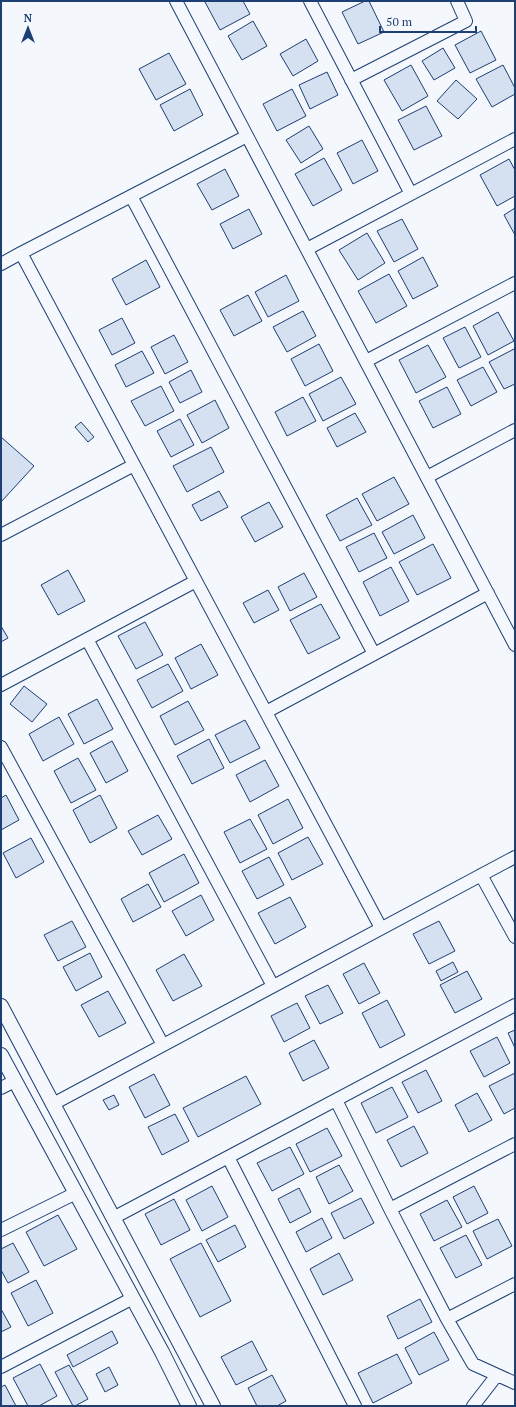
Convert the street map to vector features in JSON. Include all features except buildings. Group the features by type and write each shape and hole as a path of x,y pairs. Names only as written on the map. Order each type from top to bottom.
{"street":[{"path":"176,1 515,645"},
{"path":"310,1 411,194"},
{"path":"351,80 466,21 457,1"},
{"path":"1,264 247,136"},
{"path":"307,249 515,139"},
{"path":"130,196 374,654"},
{"path":"21,253 381,928"},
{"path":"366,361 515,283"},
{"path":"427,476 515,430"},
{"path":"1,535 134,465"},
{"path":"1,685 196,581"},
{"path":"266,712 488,593"},
{"path":"87,639 273,986"},
{"path":"1,747 163,1045"},
{"path":"53,1104 515,857"},
{"path":"481,875 515,936"},
{"path":"113,1218 515,1005"},
{"path":"1,1006 213,1406"},
{"path":"1,1055 133,1298 189,1406"},
{"path":"1,1088 15,1081"},
{"path":"336,1100 447,1319 474,1364 515,1383"},
{"path":"390,1209 515,1144"},
{"path":"228,1157 355,1406"},
{"path":"1,1230 76,1193"},
{"path":"447,1319 515,1284"},
{"path":"1,1368 133,1298"},
{"path":"473,1406 497,1375"}]}
